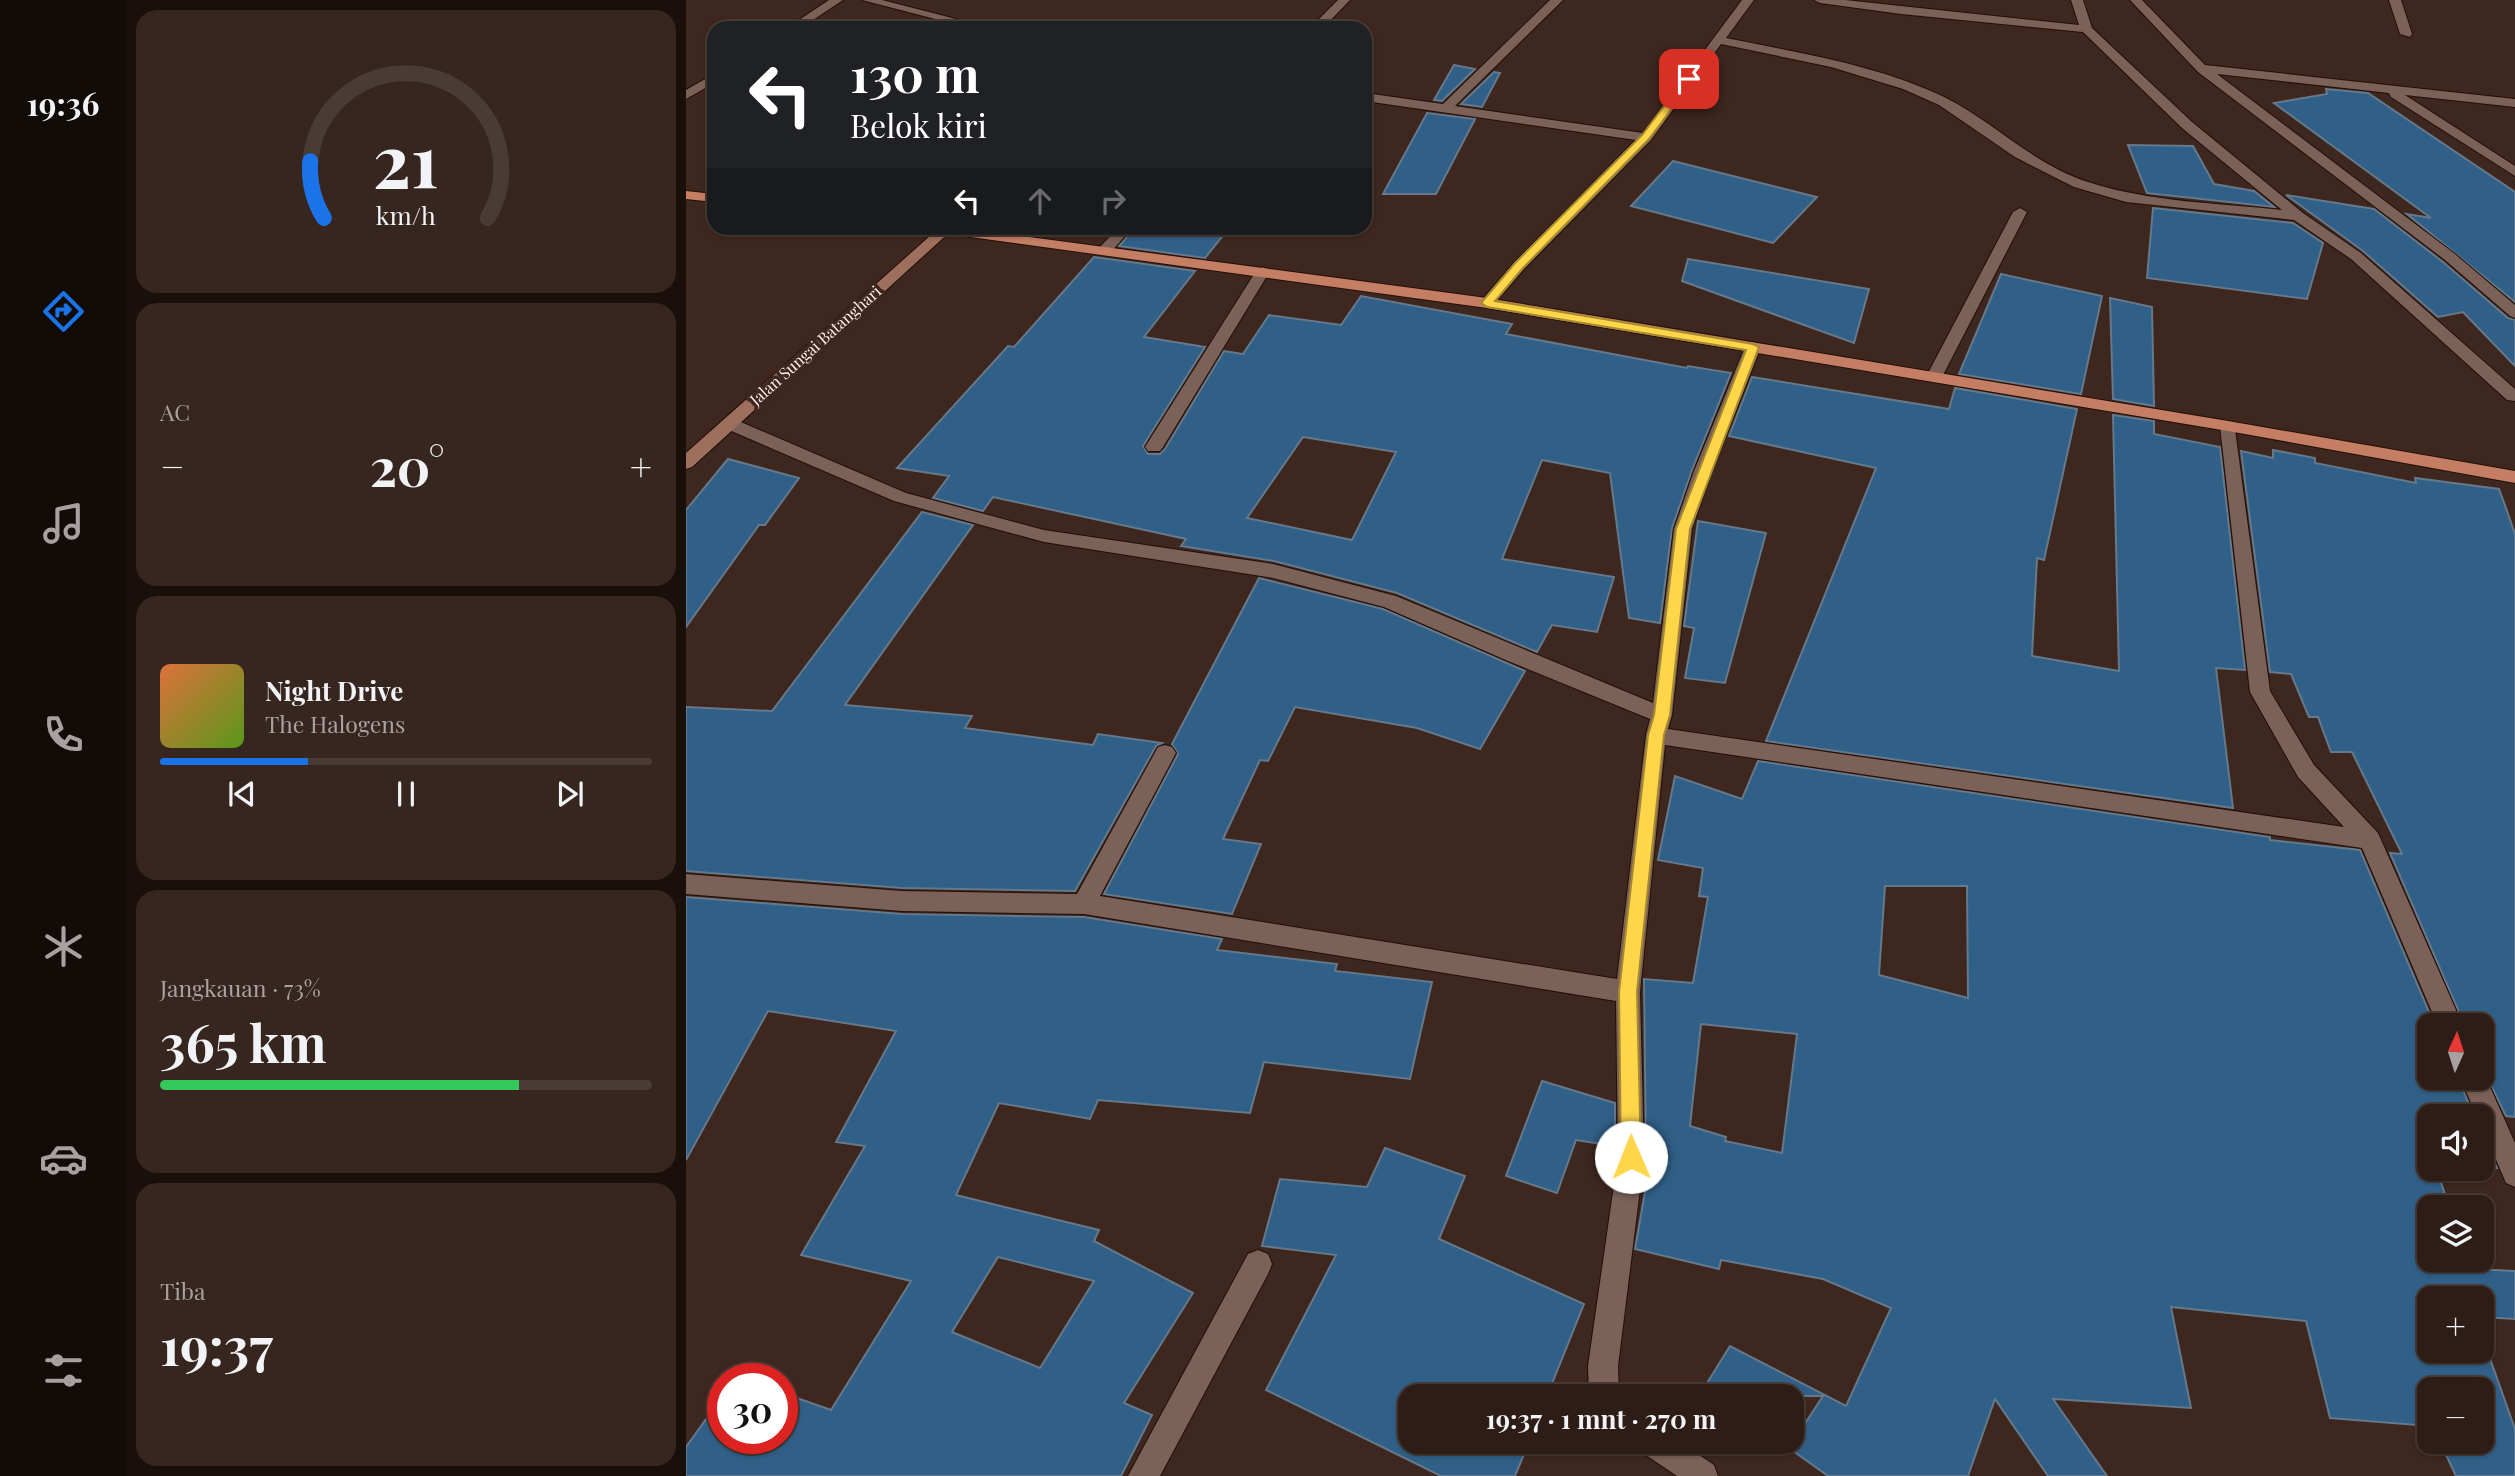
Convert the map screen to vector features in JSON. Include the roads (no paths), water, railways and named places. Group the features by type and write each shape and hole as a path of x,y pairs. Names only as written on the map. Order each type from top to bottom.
{"main road":[{"path":"686,195 707,197"},
{"name":"Jalan Sungai Batanghari","path":"686,463 932,235"},
{"path":"992,235 1487,303 2228,426 2515,477"}],"street":[{"path":"804,21 837,0"},
{"path":"868,0 956,21"},
{"path":"1323,21 1344,0"},
{"path":"1446,109 1557,0"},
{"path":"1487,303 1519,266 1646,137 1748,0"},
{"path":"1820,0 1901,11 2086,29"},
{"path":"2077,0 2086,29 2187,125 2298,216 2356,256 2513,396"},
{"path":"2136,0 2202,69 2450,257 2515,313"},
{"path":"2395,0 2406,34"},
{"path":"1718,40 1833,64 1907,86 1944,102 2020,154 2079,184 2126,198 2298,216"},
{"path":"2202,69 2515,103"},
{"path":"686,95 707,82"},
{"path":"2390,91 2515,172"},
{"path":"1372,98 1646,137"},
{"path":"1934,377 2020,212"},
{"path":"1105,250 1119,235"},
{"path":"1153,447 1263,271"},
{"path":"1604,1384 1603,1366 1631,1157 1628,992 1683,529 1753,347"},
{"path":"728,423 900,497 966,515 1044,536 1273,571 1389,601 1515,656 1659,725 2370,840"},
{"path":"2228,426 2259,692 2306,771 2370,840 2445,1013"},
{"path":"1084,904 1165,753"},
{"path":"686,884 902,901 1084,904 1628,992"},
{"path":"2478,1090 2515,1174"},
{"path":"1143,1476 1258,1264"},
{"path":"1671,1454 1703,1476"}]}
